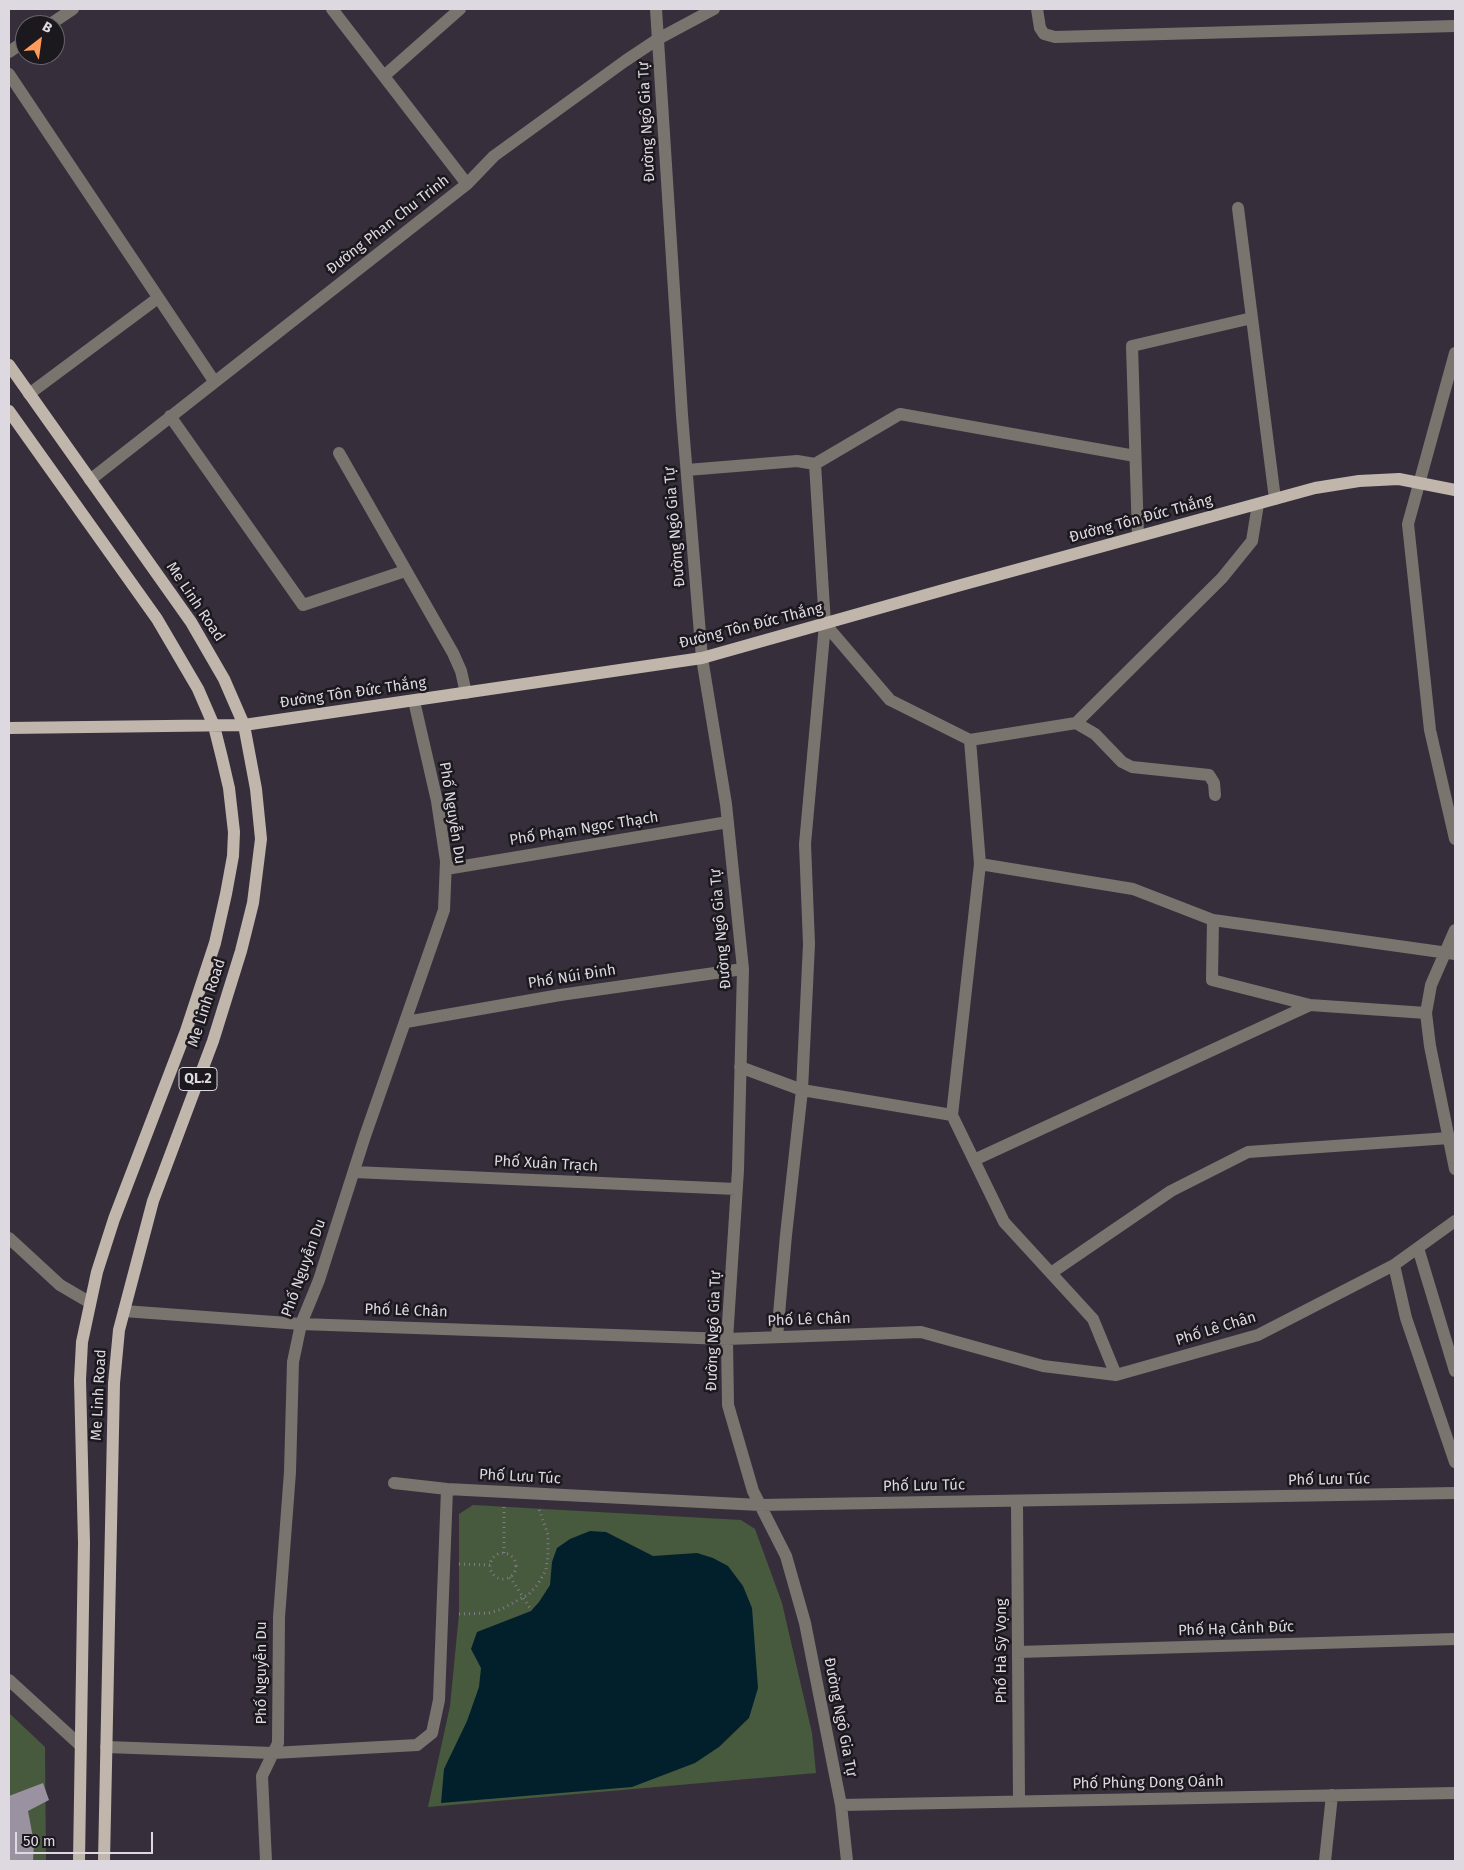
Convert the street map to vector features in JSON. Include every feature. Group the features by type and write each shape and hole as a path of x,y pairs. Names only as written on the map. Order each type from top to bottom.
{"main road":[{"name":"Me Linh Road","path":"9,365 191,622 224,679 244,725 256,789 261,839 253,903 241,951 212,1041 153,1201 119,1330 114,1383 104,1861"},
{"name":"Me Linh Road","path":"9,411 157,619 180,656 214,726 229,788 233,819 233,856 215,943 189,1022 114,1219 89,1302 82,1342 80,1380 84,1544 79,1861"},
{"name":"Đường Tôn Đức Thắng","path":"9,728 244,725 702,658 1315,488 1359,481 1399,479 1455,490"}],"street":[{"path":"332,9 467,184"},
{"path":"384,76 460,9"},
{"name":"Đường Ngô Gia Tự","path":"656,9 687,470 702,658 728,822 743,969 736,1189 727,1339 728,1405 753,1491 786,1556 805,1623 841,1805 847,1861"},
{"name":"Đường Phan Chu Trinh","path":"90,480 467,184 494,156 658,39 714,9"},
{"path":"1037,9 1040,28 1044,34 1055,37 1455,26"},
{"path":"9,74 214,381"},
{"path":"1238,208 1275,499"},
{"path":"29,394 158,298"},
{"path":"1138,536 1132,346 1252,318"},
{"path":"1455,353 1408,524 1430,730 1455,839"},
{"path":"687,470 798,461 815,464 900,414 1136,456"},
{"path":"170,416 303,605 405,571"},
{"path":"339,453 453,654 461,671 466,693"},
{"path":"777,1337 802,1090 810,944 806,844 825,624 815,464"},
{"path":"825,624 890,700 970,740 1076,723 1222,578 1252,541 1258,504"},
{"name":"Phố Nguyễn Du","path":"266,1861 262,1776 278,1743 279,1617 290,1472 293,1362 301,1324 319,1280 444,910 446,869 437,801 414,701"},
{"path":"1076,723 1095,734 1122,762 1132,767 1209,776 1214,783 1215,795"},
{"path":"970,740 980,864 952,1115 1004,1222 1093,1319 1116,1375"},
{"name":"Phố Phạm Ngọc Thạch","path":"446,869 728,822"},
{"path":"980,864 1133,889 1213,920 1450,953"},
{"path":"1213,920 1212,980 1310,1005 1426,1013"},
{"path":"1455,930 1450,953 1431,985 1426,1013 1430,1046 1455,1169"},
{"name":"Phố Núi Đinh","path":"406,1022 560,995 743,969"},
{"path":"974,1160 1310,1005"},
{"path":"740,1067 802,1090 952,1115"},
{"path":"1051,1273 1171,1191 1248,1152 1449,1138"},
{"name":"Phố Xuân Trạch","path":"354,1172 736,1189"},
{"name":"Phố Lê Chân","path":"124,1311 301,1324 727,1339 921,1332 1043,1366 1116,1375 1258,1335 1394,1265 1455,1221"},
{"path":"9,1238 60,1285 89,1302"},
{"path":"1418,1248 1455,1371"},
{"path":"1394,1265 1406,1318 1455,1462"},
{"name":"Phố Lưu Túc","path":"394,1484 447,1489 760,1505 1455,1493"},
{"path":"106,1747 273,1753 417,1745 432,1732 439,1700 447,1489"},
{"name":"Phố Hà Sỹ Vọng","path":"1017,1501 1019,1801"},
{"name":"Phố Hạ Cảnh Đức","path":"1018,1652 1455,1639"},
{"path":"9,1680 80,1745"},
{"name":"Phố Phùng Dong Oánh","path":"841,1805 1455,1793"},
{"path":"1325,1861 1332,1795"}],"path":[{"path":"504,1506 504,1554"},
{"path":"459,1614 489,1613 523,1598 538,1584 546,1570 548,1535 538,1509"},
{"path":"504,1554 515,1561 516,1567 510,1577 502,1579 496,1577 490,1565 492,1559 504,1554"},
{"path":"459,1564 490,1565"},
{"path":"510,1577 530,1608"}],"green space":[{"path":"473,1505 741,1520 755,1529 782,1603 812,1733 816,1773 428,1807 450,1706 459,1614 459,1514"},
{"path":"9,1713 45,1747 46,1861 9,1861"}],"water":[{"path":"590,1531 606,1532 653,1556 697,1553 713,1558 728,1566 743,1586 752,1608 758,1688 749,1718 719,1747 695,1763 632,1787 441,1803 444,1769 467,1721 479,1687 481,1668 471,1649 477,1632 531,1611 550,1585 552,1562 557,1548 570,1539"}],"building":[{"path":"43,1783 49,1800 28,1811 34,1843 33,1861 9,1861 9,1796"}]}
